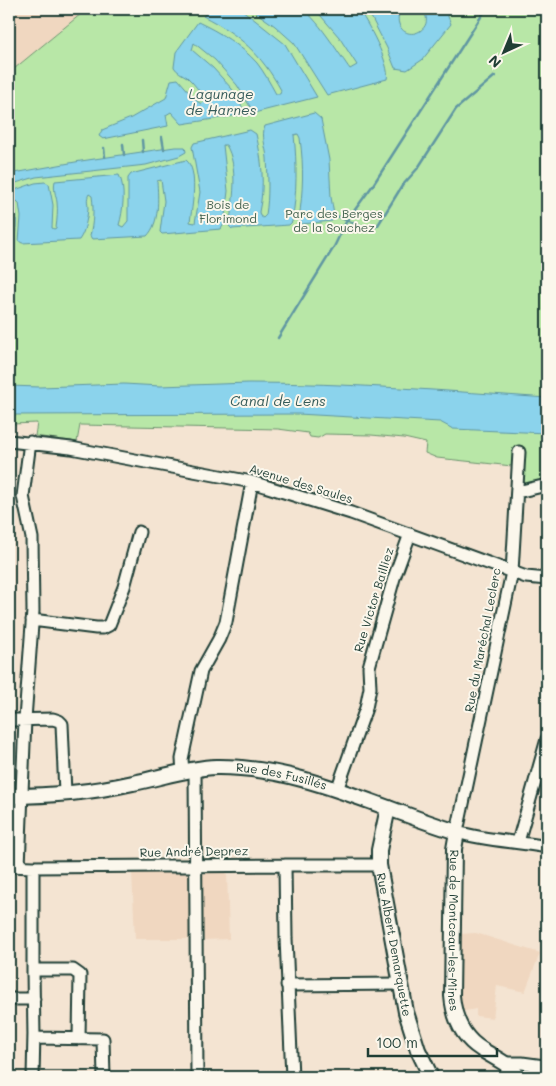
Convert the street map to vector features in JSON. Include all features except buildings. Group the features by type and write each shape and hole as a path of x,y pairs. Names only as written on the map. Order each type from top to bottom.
{"main road":[{"name":"Rue des Fusillés","path":"15,796 65,793 132,784 189,770 215,767 239,768 304,779 457,832"},
{"name":"Rue Albert Demarquette","path":"388,808 379,850 380,865 401,984 412,1032 431,1077"},
{"name":"Rue de Montceau-les-Mines","path":"457,832 454,848 452,996 455,1015 464,1034 472,1043 505,1063 518,1077"}],"street":[{"name":"Avenue des Saules","path":"9,441 81,449 128,460 252,482 410,534 512,572 536,579 547,579"},
{"path":"14,866 15,796 25,718 32,620 32,538 23,496 30,442"},
{"name":"Rue du Maréchal Leclerc","path":"457,832 512,572 520,452"},
{"path":"197,1077 196,865 189,770 182,759 201,671 226,622 252,482"},
{"path":"517,492 547,485"},
{"path":"32,620 96,628 103,628 109,625 124,587 139,532"},
{"name":"Rue Victor Bailliez","path":"337,790 366,708 370,688 369,667 394,578 410,534"},
{"path":"9,720 25,718 59,720 62,724 65,793"},
{"path":"518,842 547,740"},
{"name":"Rue des Fusillés","path":"457,832 487,840 518,842 547,847"},
{"path":"285,864 292,1077"},
{"name":"Rue André Deprez","path":"14,866 380,865"},
{"path":"33,867 34,1038"},
{"path":"33,970 33,1077"},
{"path":"33,970 73,970 80,975 79,1039"},
{"path":"288,985 401,984"},
{"path":"9,999 34,999"},
{"path":"34,1038 103,1039 104,1077"},
{"name":"Rue de Montceau-les-Mines","path":"505,1063 546,1065"},
{"name":"Rue de Montceau-les-Mines","path":"518,1077 523,1069 529,1065"},
{"name":"Rue de Montceau-les-Mines","path":"529,1077 546,1065"}],"shaded area":[{"path":"9,9 87,9 9,73"},
{"path":"190,871 191,939 135,939 132,872"},
{"path":"207,871 227,871 229,939 202,940 201,877"},
{"path":"476,933 540,953 525,992 497,986 493,1018 476,1016 476,1009 460,1012 459,934"}],"green space":[{"name":"Parc des Berges de la Souchez","path":"87,9 547,9 547,482 527,486 512,486 512,466 437,458 425,453 426,443 404,438 325,434 318,438 310,437 308,433 278,429 80,425 77,442 35,436 37,423 12,424 9,433 9,73"}],"water":[{"path":"292,8 301,9 306,12 320,27 350,69 357,65 339,37 315,9 358,9 382,54 387,79 327,95 294,43 275,26 251,9"},
{"name":"Lagunage de Harnes","path":"211,9 241,9 285,44 317,97 254,113 237,85 215,60 194,43 192,50 213,68 232,89 246,114 182,124 171,112 166,115 168,126 103,139 99,136 102,130 131,118 166,98 171,80 178,79 198,102 202,104 205,100 197,88 174,67 176,52 198,22 222,35 251,56 260,66 276,94 280,94 281,90 266,66 257,56 239,38 203,16"},
{"path":"367,9 402,9 398,22 403,30 408,33 419,32 424,28 426,16 422,9 445,9 451,24 422,60 407,70 395,68"},
{"name":"Lagunage de Harnes","path":"314,113 321,119 329,160 334,215 332,221 302,224 299,220 302,169 300,138 298,134 294,135 296,189 292,222 289,225 232,229 229,226 234,174 230,154 226,145 223,145 228,191 224,224 221,229 162,234 160,232 164,201 161,180 157,181 158,202 156,217 147,236 92,239 90,236 93,206 92,196 89,194 86,221 79,240 22,243 19,241 21,217 17,201 15,202 16,230 9,244 9,192 35,183 45,182 49,184 53,205 52,228 54,229 56,228 57,212 54,189 55,181 119,175 123,186 123,207 119,225 123,227 128,221 128,178 131,174 186,160 190,165 194,180 190,222 195,223 200,192 192,147 194,143 250,130 256,134 260,153 262,182 259,212 263,218 266,215 268,193 267,158 264,138 265,126"},
{"name":"Lagunage de Harnes","path":"175,147 185,147 186,152 179,156 146,165 36,177 9,185 9,176 14,173"},
{"name":"Canal de Lens","path":"249,383 361,386 547,398 547,433 453,429 440,422 298,414 9,415 9,386 40,387 124,384 160,386"}],"waterway":[{"path":"278,338 334,247 346,222 373,185 486,9"},
{"path":"334,215 368,229 378,225 402,186 418,168 456,109 495,76"},
{"path":"162,137 164,149"},
{"path":"142,140 143,152"},
{"path":"123,144 124,155"},
{"path":"104,148 105,157"}],"park label":[{"name":"Bois de Florimond","path":"228,212"}]}
